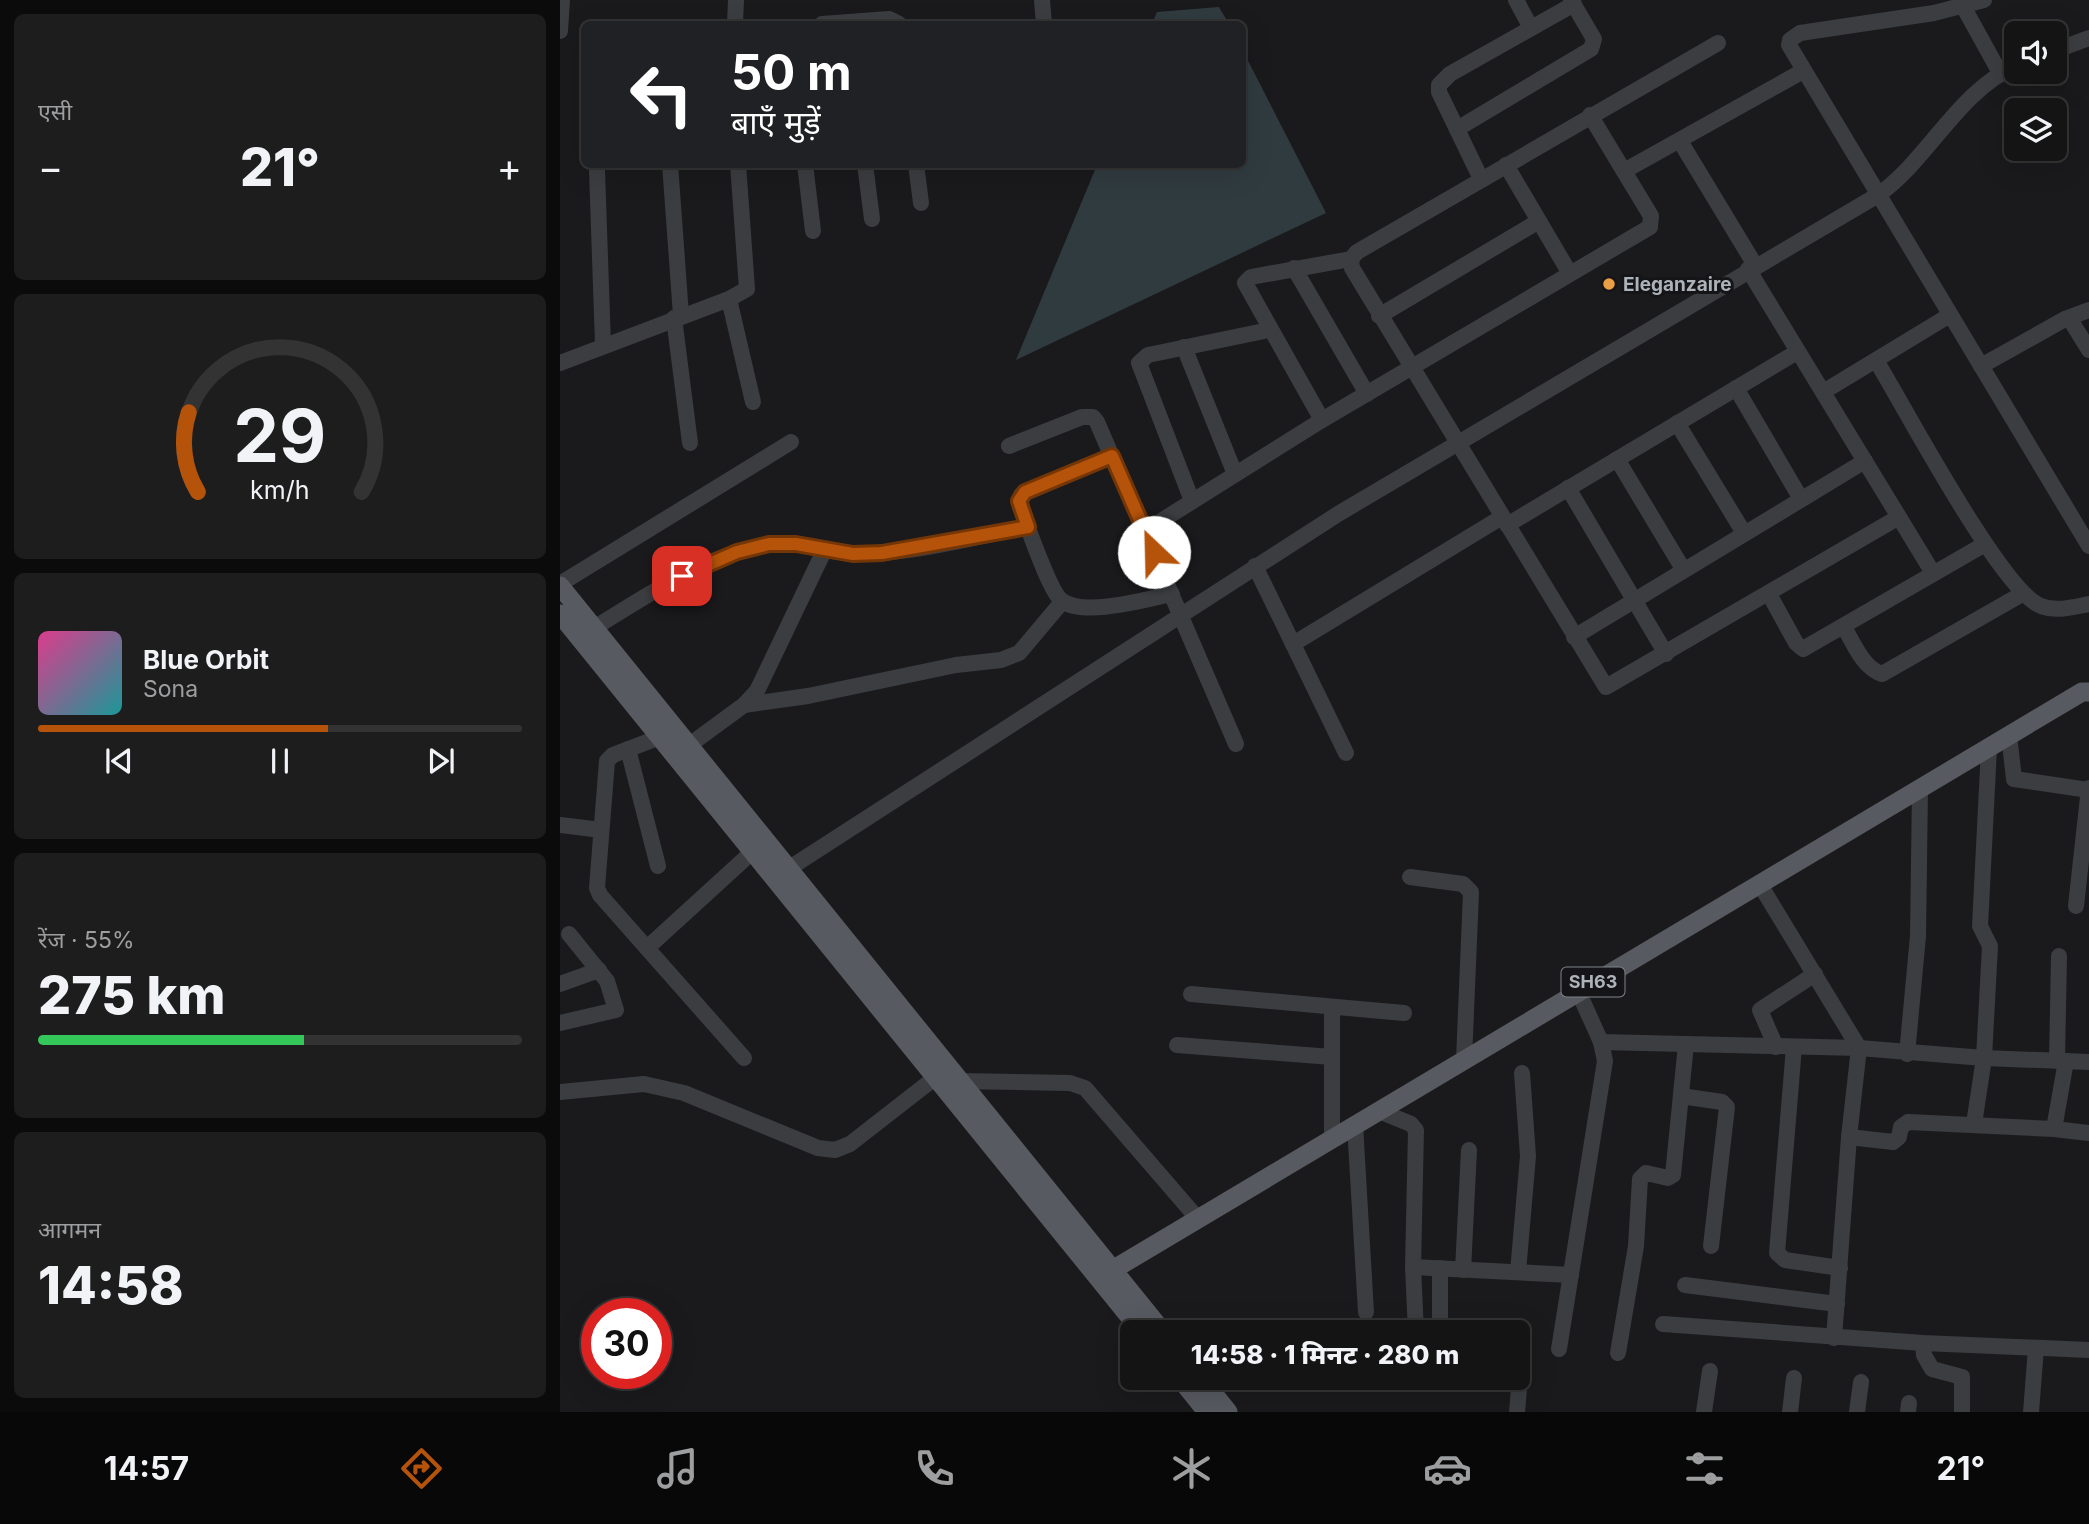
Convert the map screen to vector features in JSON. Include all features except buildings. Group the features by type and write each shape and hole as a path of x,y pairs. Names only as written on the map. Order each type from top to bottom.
{"main road":[{"path":"560,585 688,746 759,846 936,1077 1106,1274 1151,1320"},
{"path":"560,614 660,737 759,846 788,869 958,1081 1106,1274 1135,1320"},
{"name":"SH63","path":"1106,1274 2087,690"},
{"path":"1189,1390 1207,1412"},
{"path":"1210,1390 1228,1412"}],"street":[{"path":"560,31 562,0"},
{"path":"735,21 736,0"},
{"path":"1042,0 1044,21"},
{"path":"1516,0 1531,28"},
{"path":"1984,0 1963,6 1800,33 1790,40 1789,45 1981,366 2082,520 2089,546"},
{"path":"1457,129 1591,49 1594,40 1572,2 1443,79 1439,92 1481,179"},
{"path":"1963,6 2000,73"},
{"path":"862,21 893,21"},
{"path":"2067,46 2089,38"},
{"path":"1322,420 1269,330 1245,283 1251,277 1351,259 1357,252 1481,179 1718,43"},
{"path":"1624,171 1803,71"},
{"path":"788,869 1255,566 1751,267 1878,195 1908,171 1971,99 2004,71"},
{"path":"1145,531 1322,420 1650,227 1652,222 1590,115"},
{"path":"1680,141 1797,352 1933,573"},
{"path":"1506,165 1570,272"},
{"path":"670,168 678,316 690,443"},
{"path":"560,363 603,344 742,293 748,283 738,168"},
{"path":"805,168 813,231"},
{"path":"866,168 872,219"},
{"path":"916,168 920,203"},
{"path":"597,171 603,344"},
{"path":"1380,316 1539,221"},
{"path":"1351,259 1352,268 1410,368 1606,687 1899,517"},
{"path":"1294,268 1367,394"},
{"path":"729,299 752,402"},
{"path":"1981,366 2065,319 2089,310"},
{"path":"1823,392 1877,362 1950,315"},
{"path":"2065,319 2071,321 2089,350"},
{"path":"1192,502 1139,363 1148,355 1269,330"},
{"path":"1184,347 1236,474"},
{"path":"1293,644 1504,521 1568,488 1797,352"},
{"path":"1877,362 1985,544 2022,594 2041,606 2064,609 2089,604"},
{"path":"1736,388 1801,499"},
{"path":"1009,446 1088,416 1097,422 1236,744"},
{"path":"1677,423 1744,533"},
{"path":"560,585 791,442"},
{"path":"1112,456 1025,492 1019,501 1028,527 1062,602 1070,605 1110,606 1172,594"},
{"path":"1617,458 1684,569"},
{"path":"1574,638 1865,461"},
{"path":"1568,488 1666,654"},
{"path":"594,628 661,586 737,552 782,544 824,551 882,553 1028,527"},
{"path":"1769,594 1796,643 1803,649 1985,544"},
{"path":"688,746 744,705 757,691 824,551"},
{"path":"1255,566 1346,753"},
{"path":"1844,627 1866,664 1872,671 1882,674 2022,594"},
{"path":"744,705 827,692 956,665 1001,660 1019,653 1062,602"},
{"path":"2009,736 2014,779 2089,789 2076,906"},
{"path":"660,737 628,749 607,761 597,888 744,1058"},
{"path":"1974,1124 1984,1059 1990,946 1980,926 1989,748"},
{"path":"628,749 658,866"},
{"path":"1907,1054 1918,936 1920,788"},
{"path":"560,825 601,830"},
{"path":"647,948 759,846"},
{"path":"1410,877 1463,884 1471,892 1464,1060"},
{"path":"1759,883 1859,1048 1849,1137 1834,1338"},
{"path":"560,1023 610,1014 616,1010 613,994 599,970 569,934"},
{"path":"2054,1129 2061,1061 2059,956"},
{"path":"560,984 599,970"},
{"path":"1776,1047 1760,1010 1815,974"},
{"path":"1559,1349 1605,1061 1601,1042 1578,991"},
{"path":"1192,994 1404,1013"},
{"path":"1332,1008 1332,1139"},
{"path":"1601,1042 1859,1048 1984,1059 2089,1062"},
{"path":"1618,1353 1636,1246 1640,1179 1646,1174 1668,1178 1673,1175 1686,1044"},
{"path":"1177,1045 1332,1057"},
{"path":"1794,1047 1777,1254 1785,1260 1840,1268"},
{"path":"1518,1272 1528,1156 1522,1073"},
{"path":"560,1092 644,1084 684,1093 818,1148 835,1150 863,1135 936,1077"},
{"path":"958,1081 1070,1083 1085,1088 1198,1219"},
{"path":"1681,1096 1722,1102 1727,1107 1711,1246"},
{"path":"1379,1111 1411,1124 1416,1130 1413,1267 1415,1320"},
{"path":"1849,1137 1894,1142 1899,1137 1901,1127 1908,1122 2089,1133"},
{"path":"1355,1125 1366,1312"},
{"path":"1463,1269 1469,1150"},
{"path":"1413,1267 1571,1275"},
{"path":"1440,1268 1440,1320"},
{"path":"1685,1285 1837,1304"},
{"path":"1662,1324 1834,1338 2089,1350"},
{"path":"1923,1343 1924,1355 1932,1369 1962,1377 1962,1412"},
{"path":"2031,1412 2036,1348"},
{"path":"1704,1412 1710,1371"},
{"path":"1790,1412 1794,1378"},
{"path":"1857,1412 1861,1382"},
{"path":"1517,1412 1519,1390"}],"shaded area":[{"path":"1219,7 1227,21 1153,21 1157,12"},
{"path":"1246,57 1326,213 1016,360 1096,168 1246,168"}],"place":[{"name":"Eleganzaire","path":"1609,284"}],"route":[{"path":"682,576 737,552 769,544 796,544 853,554 882,553 1028,527 1020,506 1021,495 1112,456 1154,552"}]}
